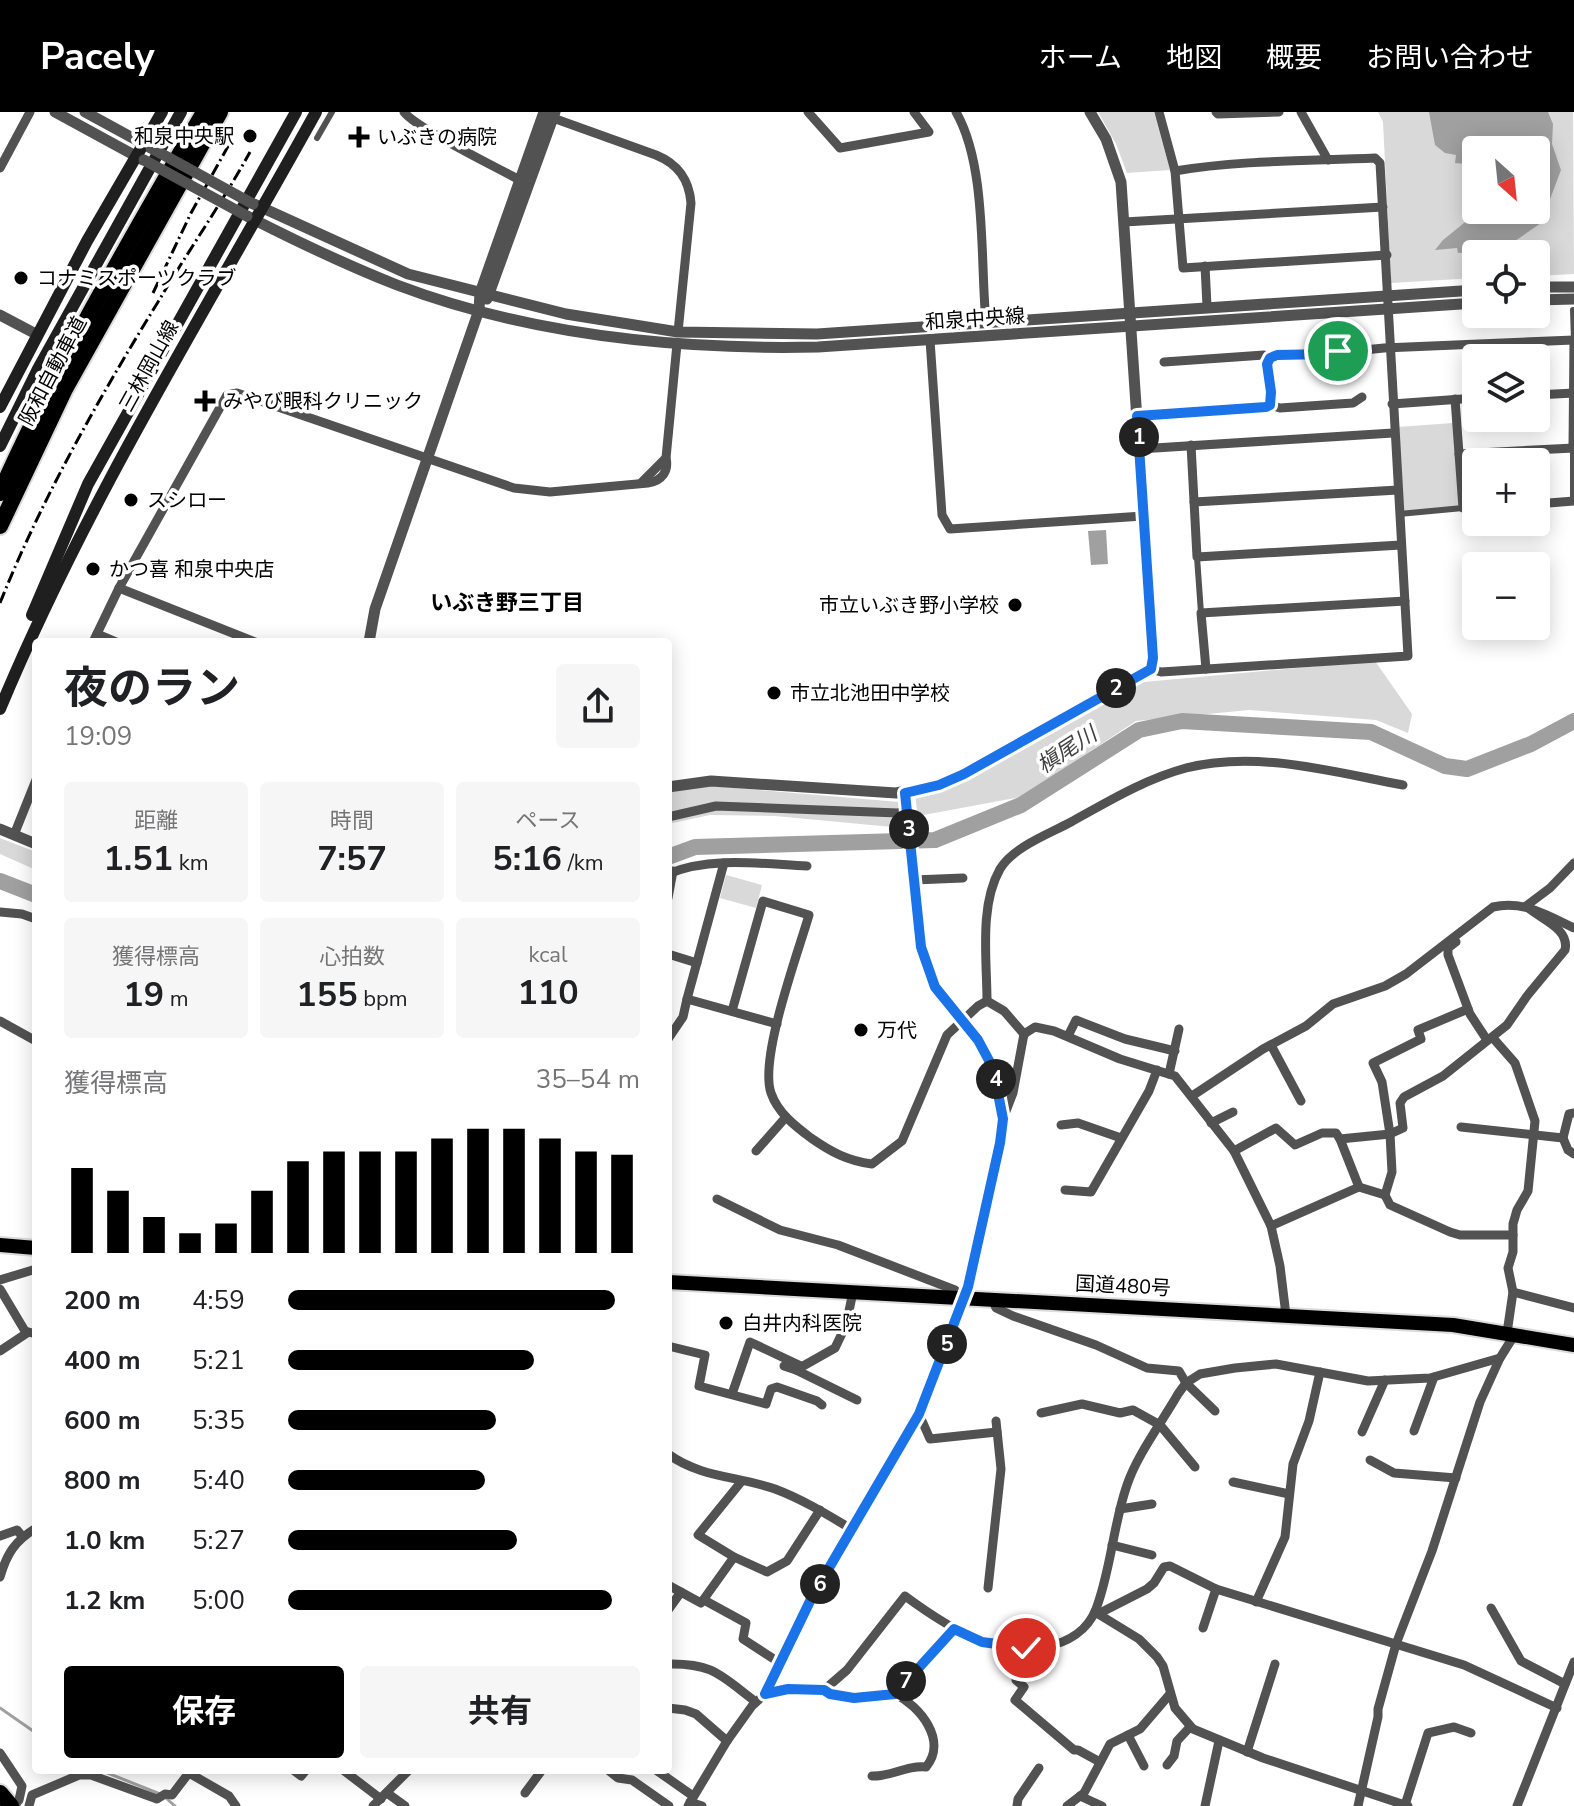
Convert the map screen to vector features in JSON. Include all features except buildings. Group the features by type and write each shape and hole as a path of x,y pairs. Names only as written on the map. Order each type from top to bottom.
{"highway":[{"name":"阪和自動車道","path":"0,493 105,285 204,112"},
{"name":"阪和自動車道","path":"0,526 65,389 220,112"},
{"path":"0,1245 32,1248"},
{"name":"国道480号","path":"672,1282 1453,1325 1574,1345"}],"main road":[{"path":"0,407 36,334 140,158 162,112"},
{"path":"0,446 51,344 181,112"},
{"name":"三林岡山線","path":"27,645 31,616 88,484 296,112"},
{"name":"三林岡山線","path":"0,709 74,546 254,212 316,112"}],"street":[{"path":"0,168 30,112"},
{"path":"55,112 140,158 254,212"},
{"path":"85,112 254,212"},
{"path":"317,138 332,112"},
{"path":"404,112 427,129 520,180"},
{"path":"808,112 840,148 929,132 914,112"},
{"path":"956,112 968,137 976,169 986,322"},
{"path":"1090,112 1115,161 1121,182 1153,658 1151,669"},
{"path":"1159,112 1175,171 1183,268 1387,255"},
{"path":"1216,112 1279,112"},
{"path":"1301,112 1328,160"},
{"path":"486,294 520,180 551,114"},
{"path":"370,638 375,609 551,114"},
{"path":"95,638 119,588 224,398 231,393 527,491 550,492 653,482 662,477 668,466 666,458 690,190 680,170 670,160 551,114"},
{"path":"672,787 720,781 905,793 939,785 964,774 1151,669 1161,672 1408,656 1380,163 1375,158 1210,165 1175,171"},
{"path":"1124,222 1383,207"},
{"name":"和泉中央線","path":"254,212 408,274 505,301 678,338 755,349 1462,304"},
{"name":"和泉中央線","path":"254,212 398,285 479,310 595,335 678,338 817,334 1462,291"},
{"path":"1205,266 1207,306"},
{"path":"1550,287 1574,287"},
{"path":"1550,300 1574,299"},
{"path":"1550,503 1574,501 1573,310"},
{"path":"0,315 36,334"},
{"path":"930,340 942,515 950,529 1143,516"},
{"path":"1270,405 1267,364 1270,358 1277,355 1574,340"},
{"path":"1164,362 1264,355 1270,358"},
{"path":"1550,394 1574,393"},
{"path":"1137,416 1246,410 1270,405 1280,408 1353,403 1362,397"},
{"path":"1455,399 1462,494"},
{"path":"1392,404 1462,399"},
{"path":"1139,449 1393,433"},
{"path":"1191,445 1206,669"},
{"path":"1459,454 1574,448"},
{"path":"1194,502 1398,490"},
{"path":"1399,514 1462,508"},
{"path":"1197,557 1401,545"},
{"path":"119,588 245,638"},
{"path":"1201,613 1405,601"},
{"path":"987,1001 988,916 993,885 1002,866 1020,850 1112,800 1186,768 1224,762 1268,762 1403,785"},
{"path":"14,835 32,790"},
{"path":"905,793 925,963 935,987 978,1040 993,1068 1003,1119"},
{"path":"672,816 716,806 908,812"},
{"path":"0,829 32,842"},
{"path":"672,1039 683,1017 724,863"},
{"path":"672,872 724,863 788,870 807,866"},
{"path":"1526,906 1550,888 1574,863"},
{"path":"914,876 959,882"},
{"path":"732,1011 763,901 809,915 771,1047 770,1090 792,1125 830,1152 851,1161 872,1164 902,1141 947,1035 987,1001"},
{"path":"1192,1096 1306,1026 1333,1004 1385,986 1406,974 1493,907 1509,903 1526,906 1574,928"},
{"path":"1385,1100 1402,1100 1443,1076 1507,1025 1565,950 1567,942 1562,932 1526,906"},
{"path":"0,912 32,918"},
{"path":"1358,1806 1378,1709 1396,1644 1432,1551 1480,1402 1511,1334 1513,1292 1508,1268 1513,1252 1517,1210 1528,1191 1536,1135 1533,1111 1515,1063 1479,1030 1448,955 1448,948 1465,935 1467,927"},
{"path":"672,955 697,963"},
{"path":"687,999 777,1024"},
{"path":"987,1001 1004,1011 1024,1034"},
{"path":"1468,1009 1418,1030 1421,1039 1373,1063 1382,1082 1390,1134 1392,1172 1385,1195 1390,1205 1450,1232 1460,1235 1513,1235"},
{"path":"1068,1036 1076,1020 1125,1039 1175,1051"},
{"path":"0,1021 29,1041"},
{"path":"691,1802 727,1741 765,1694 812,1597 919,1414 964,1298 1024,1034 1035,1027 1068,1036 1120,1059 1175,1076 1234,1151 1271,1226 1286,1315"},
{"path":"1169,1074 1179,1029"},
{"path":"1271,1045 1301,1101"},
{"path":"1065,1190 1091,1192 1149,1091 1157,1070"},
{"path":"1340,1139 1390,1134 1403,1128 1402,1100"},
{"path":"1211,1123 1233,1112"},
{"path":"1574,1113 1569,1114 1563,1138 1574,1154"},
{"path":"756,1151 786,1117"},
{"path":"1061,1125 1078,1123 1121,1138"},
{"path":"1461,1127 1563,1138"},
{"path":"1234,1151 1276,1128 1295,1145 1322,1133 1336,1133 1359,1187"},
{"path":"1271,1226 1359,1187 1385,1195"},
{"path":"717,1199 780,1230 838,1245 955,1290 964,1298"},
{"path":"0,1280 32,1270"},
{"path":"0,1289 4,1307 32,1334 0,1351"},
{"path":"784,1366 799,1368 833,1356 842,1339 853,1292"},
{"path":"1513,1292 1574,1308"},
{"path":"992,1299 996,1308 1013,1316 1096,1345 1147,1368 1179,1371 1186,1383 1215,1411"},
{"path":"732,1394 750,1342 799,1368 836,1395 857,1400"},
{"path":"672,1347 705,1355 699,1386 732,1394 764,1408 771,1389 777,1387 803,1401 822,1405"},
{"path":"1098,1612 1129,1479 1186,1383 1200,1374 1276,1364 1368,1381 1434,1377 1500,1358"},
{"path":"1256,1602 1285,1537 1293,1464 1309,1421 1320,1372"},
{"path":"1414,1431 1434,1377"},
{"path":"1362,1432 1385,1380"},
{"path":"1041,1413 1090,1404 1120,1413 1133,1410 1160,1425 1195,1467"},
{"path":"919,1414 930,1439 996,1426 1001,1469 988,1588"},
{"path":"672,1457 691,1469 774,1489 820,1510 853,1530"},
{"path":"1370,1460 1394,1473 1456,1478"},
{"path":"741,1482 698,1535 767,1572 787,1561 820,1510"},
{"path":"1233,1482 1289,1494"},
{"path":"1120,1509 1152,1504"},
{"path":"0,1536 17,1530 22,1536"},
{"path":"0,1577 7,1554 22,1536 32,1530"},
{"path":"1112,1545 1152,1555"},
{"path":"672,1587 701,1603 734,1557"},
{"path":"824,1690 847,1670 905,1596 954,1629 982,1642 1043,1649 1077,1633 1098,1612 1147,1589 1164,1567 1170,1566 1216,1589 1464,1665 1557,1708"},
{"path":"1203,1628 1216,1589"},
{"path":"672,1604 681,1592"},
{"path":"704,1600 746,1623 743,1639 780,1663"},
{"path":"1491,1608 1521,1661 1574,1694"},
{"path":"1098,1612 1139,1639 1157,1657 1163,1666 1175,1708 1190,1727 1247,1752 1406,1806 1418,1744 1428,1733 1454,1727 1471,1733"},
{"path":"895,1694 954,1629"},
{"path":"1026,1648 1016,1680 1024,1687 1015,1700 1074,1750 1100,1762"},
{"path":"1517,1806 1574,1662"},
{"path":"672,1664 691,1663 712,1670 756,1702"},
{"path":"1247,1752 1275,1664"},
{"path":"765,1694 788,1689 824,1690 854,1698 895,1694 905,1699 928,1721 933,1755 926,1767 905,1767 872,1776"},
{"path":"1067,1806 1080,1796 1110,1744 1140,1729 1170,1694"},
{"path":"672,1708 696,1714 727,1741"},
{"path":"1167,1765 1174,1756 1177,1741 1190,1727"},
{"path":"1128,1735 1144,1766"},
{"path":"1205,1806 1219,1741"},
{"path":"0,1753 22,1786 19,1800 9,1802"},
{"path":"1017,1806 1018,1799 1039,1768"},
{"path":"29,1806 32,1795 79,1775 91,1775 161,1797 172,1795 188,1774"},
{"path":"193,1774 229,1796 236,1806"},
{"path":"348,1774 381,1799 405,1806"},
{"path":"381,1799 405,1774"},
{"path":"525,1793 539,1774"},
{"path":"613,1774 632,1780 669,1806"},
{"path":"660,1774 691,1802 702,1806"},
{"path":"1080,1796 1102,1806"}],"shaded area":[{"path":"1098,112 1154,112 1170,170 1127,173 1116,144"},
{"path":"1378,112 1573,112 1574,274 1550,275 1550,240 1462,240 1462,279 1391,283 1383,122"},
{"path":"1429,112 1548,112 1553,124 1552,144 1561,170 1550,199 1550,136 1462,136 1462,164 1455,163 1456,155 1445,153 1435,145"},
{"path":"1463,224 1540,224 1516,240 1462,240 1462,253 1458,253 1457,248 1435,250"},
{"path":"1453,423 1459,507 1403,512 1397,427"},
{"path":"1106,530 1108,564 1091,565 1088,531"},
{"path":"1375,661 1412,714 1408,733 1376,720 1249,710 1136,721 1021,797 918,816 915,796 965,777 1125,687 1144,682"},
{"path":"699,785 899,802 903,828 775,816 710,815 672,823 672,792"},
{"path":"0,838 32,850 32,868 0,854"},
{"path":"726,875 762,885 756,908 720,898"}],"waterway":[{"name":"槇尾川","path":"672,856 695,847 935,840 1021,805 1139,730 1182,721 1371,732 1445,766 1467,769 1531,744 1574,721"},
{"name":"槇尾川","path":"0,881 32,893"},
{"path":"0,1708 32,1730"},
{"path":"110,1774 160,1794"},
{"path":"166,1798 175,1806"}],"railway":[{"path":"153,293 191,213 231,141"},
{"path":"0,603 34,525 93,412 250,152"}],"place":[{"name":"和泉中央駅","path":"250,136"},
{"name":"いぶきの病院","path":"359,137"},
{"name":"コナミスポーツクラブ","path":"21,278"},
{"name":"みやび眼科クリニック","path":"205,401"},
{"name":"スシロー","path":"131,500"},
{"name":"かつ喜 和泉中央店","path":"93,569"},
{"name":"市立いぶき野小学校","path":"1015,605"},
{"name":"市立北池田中学校","path":"774,693"},
{"name":"万代","path":"861,1030"},
{"name":"白井内科医院","path":"726,1323"}],"district":[{"name":"いぶき野三丁目","path":"507,603"}],"route":[{"path":"1026,1648 982,1642 954,1629 895,1694 854,1698 824,1690 788,1689 765,1694 812,1597 919,1414 968,1287 1000,1143 1003,1119 993,1068 978,1040 935,987 925,963 905,793 939,785 964,774 1151,669 1153,658 1137,416 1266,407 1271,400 1267,364 1270,358 1338,351"}]}
